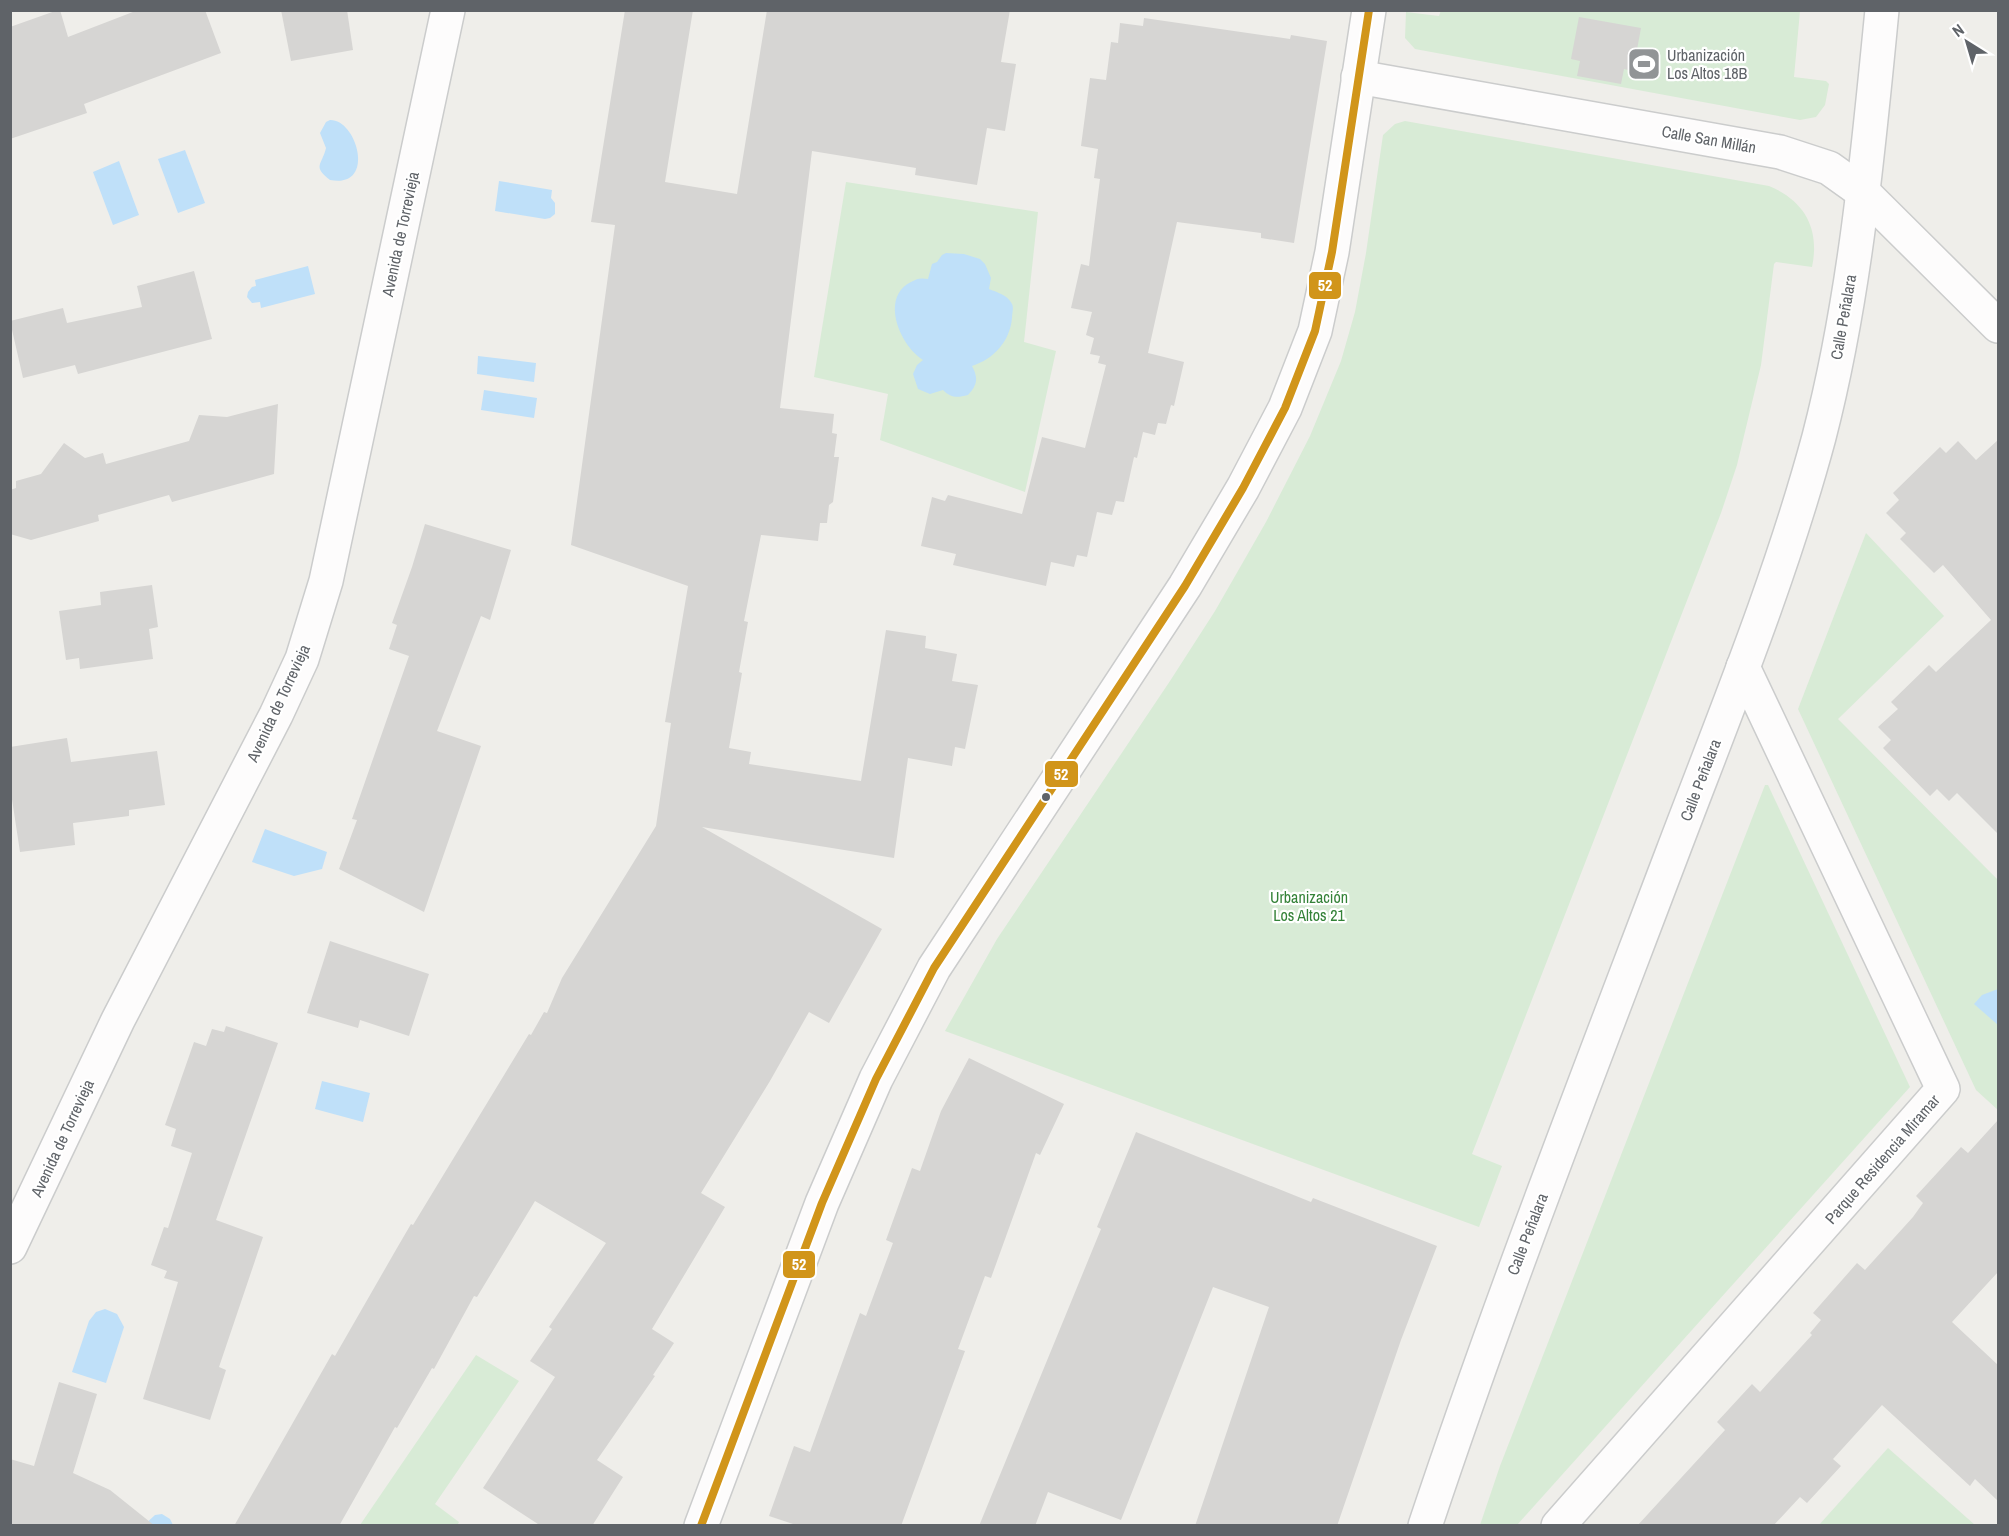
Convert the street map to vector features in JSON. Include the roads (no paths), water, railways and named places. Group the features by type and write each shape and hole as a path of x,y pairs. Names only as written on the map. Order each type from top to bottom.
{"street":[{"name":"Avenida de Torrevieja","path":"10,1247 118,1020 276,715 302,659 326,581 448,10"},
{"path":"701,1526 822,1203 876,1079 929,976 1185,586 1243,488 1285,408 1315,331 1332,252 1369,10"},
{"name":"Calle Peñalara","path":"1425,1526 1520,1251 1785,554 1820,434 1842,325 1864,193 1881,10"},
{"name":"Calle San Millán","path":"1358,76 1780,152 1829,168 1864,193 1998,326"},
{"name":"Parque Residencia Miramar","path":"1558,1526 1943,1089 1743,667"}],"water":[{"path":"330,120 340,123 348,130 358,153 358,165 354,174 345,180 330,180 320,168 326,148 320,133 326,122"},
{"path":"185,150 205,203 178,213 158,159"},
{"path":"119,161 139,215 113,225 93,172"},
{"path":"499,181 552,190 551,198 555,203 555,214 545,219 495,211"},
{"path":"946,253 964,254 980,259 985,264 991,278 989,289 1008,298 1013,307 1011,326 1004,341 994,354 972,366 976,377 975,384 968,395 961,397 954,397 943,390 930,394 918,389 913,374 917,365 923,360 907,344 896,321 896,298 902,289 915,280 928,279 932,264"},
{"path":"308,266 315,294 261,308 260,302 252,303 247,297 252,287 256,286 255,280"},
{"path":"478,356 536,363 534,382 477,374"},
{"path":"484,390 537,398 534,418 481,410"},
{"path":"265,829 327,852 322,869 294,876 252,862"},
{"path":"1998,989 1998,1025 1974,1004 1982,995"},
{"path":"322,1081 370,1093 363,1122 315,1109"},
{"path":"105,1309 117,1314 124,1327 106,1383 72,1372 89,1321 96,1312"},
{"path":"162,1514 170,1519 173,1525 143,1526 155,1515"}],"place":[{"name":"Urbanización Los Altos 18B","path":"1644,64"}],"park label":[{"name":"Urbanización Los Altos 21","path":"1309,906"}]}
